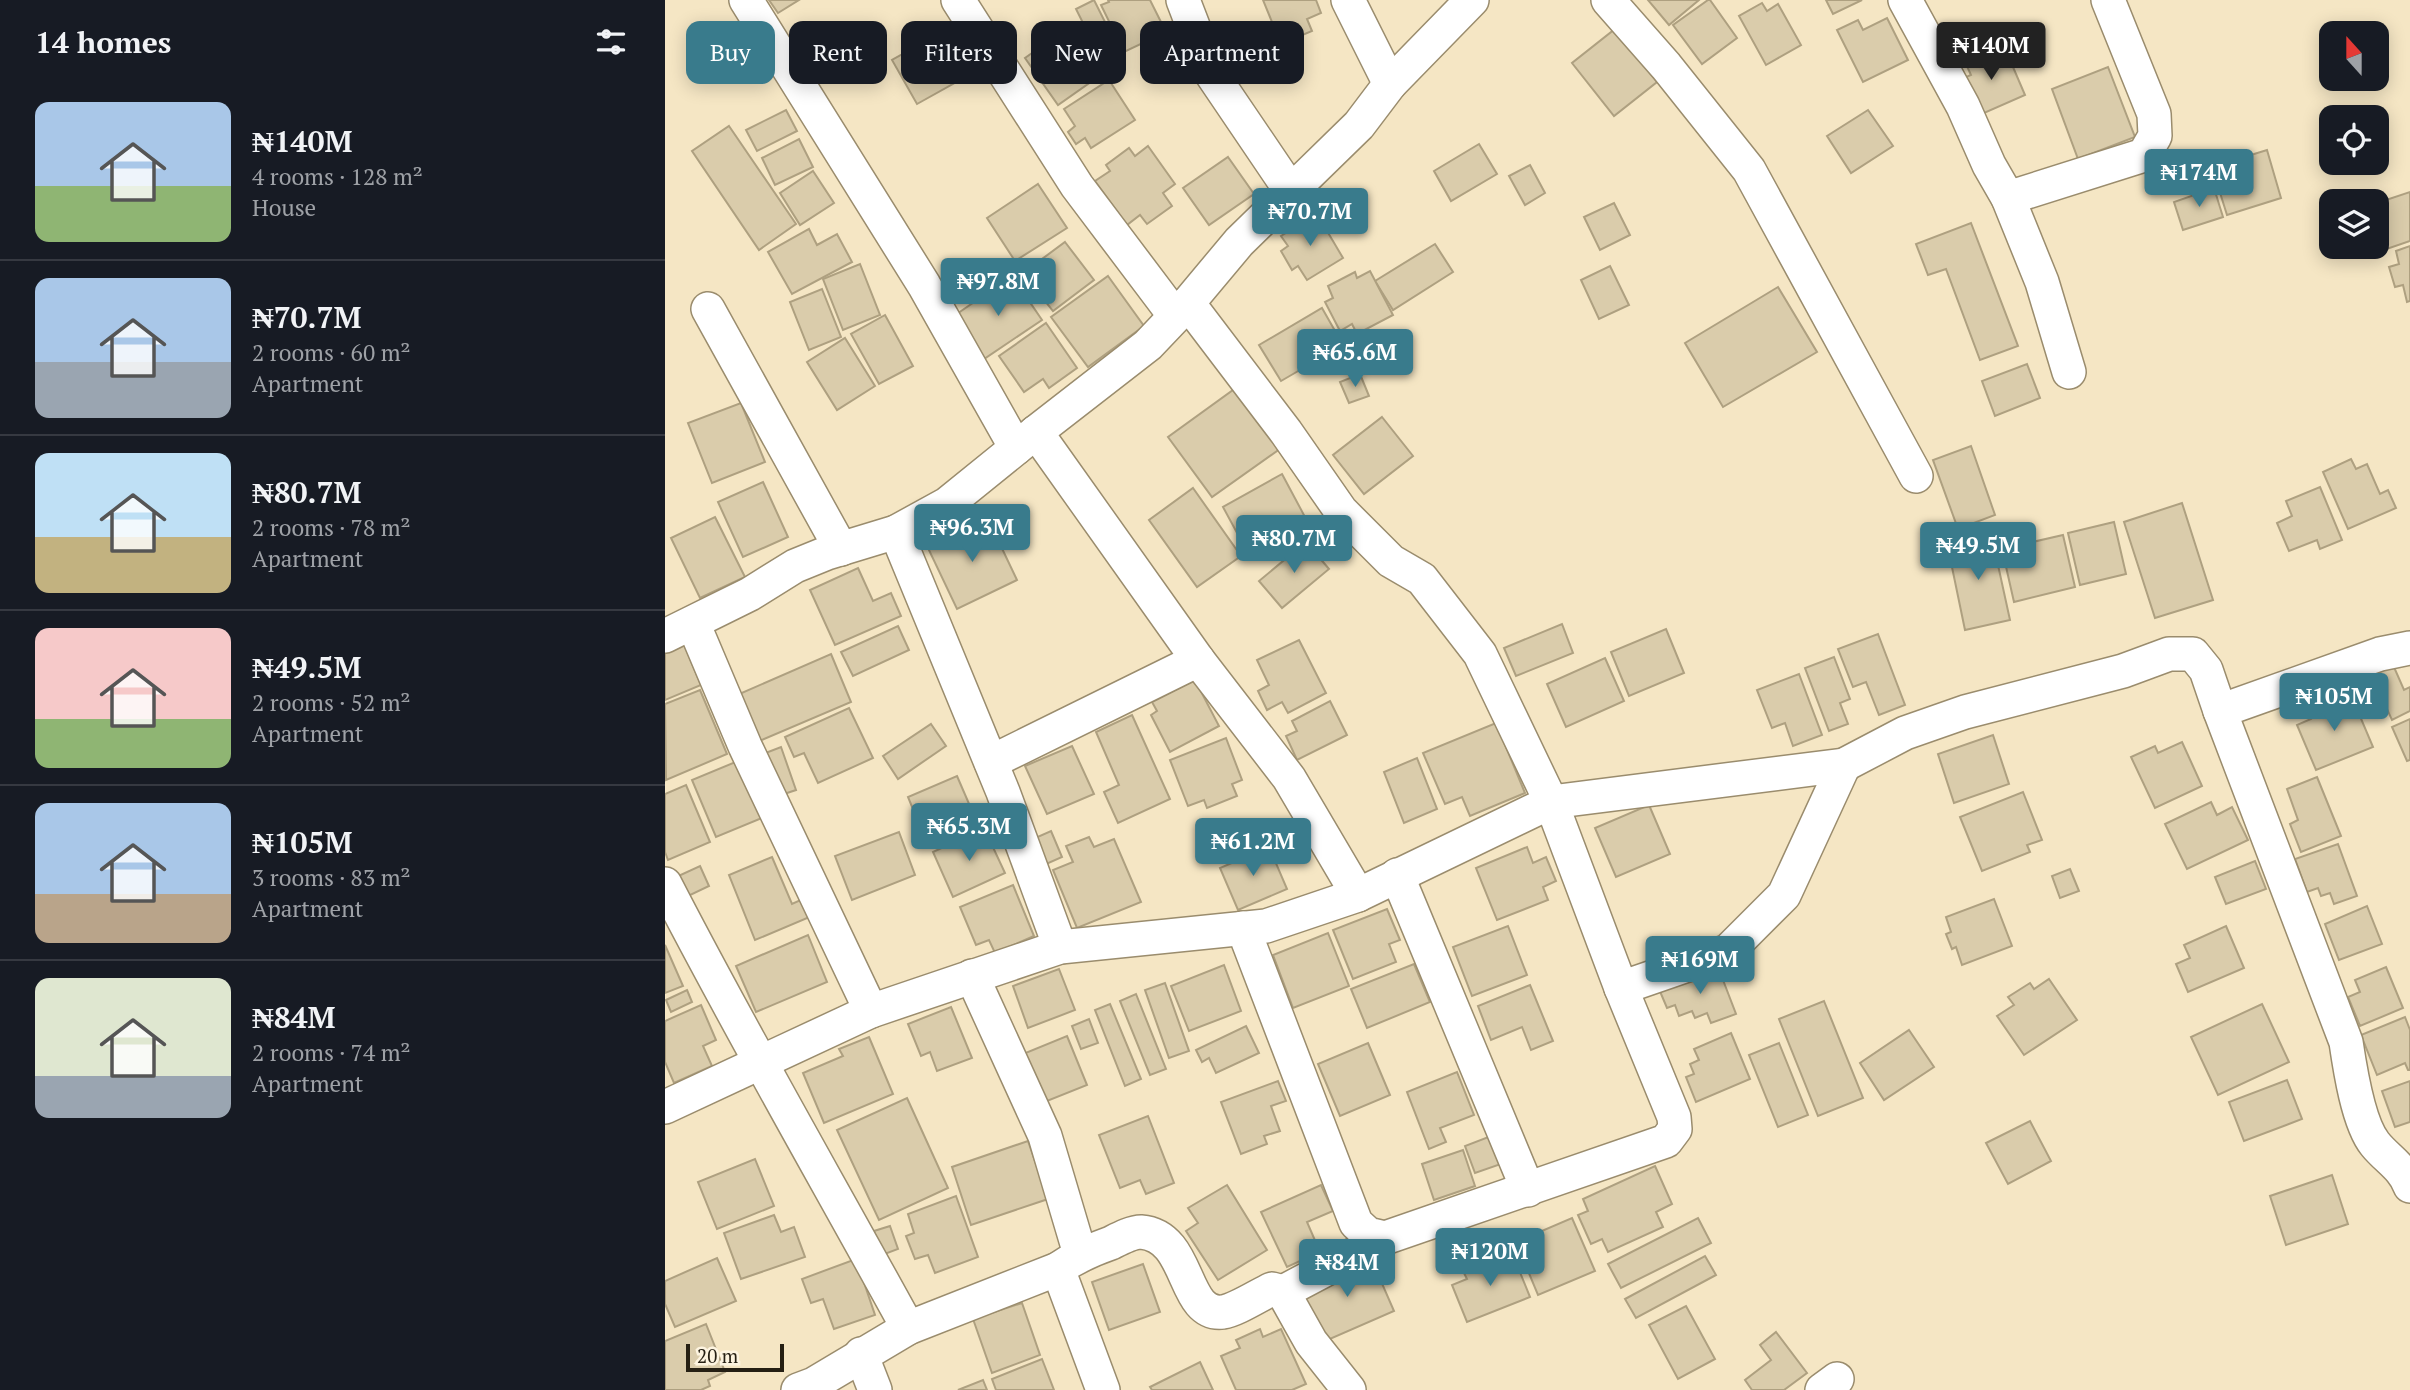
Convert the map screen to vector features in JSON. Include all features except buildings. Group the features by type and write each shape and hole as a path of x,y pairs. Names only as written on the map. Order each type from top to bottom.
{"street":[{"path":"746,0 923,285 1026,440 1289,778 1358,895"},
{"path":"798,1390 814,1384 908,1328 1139,1232 1159,1237 1174,1250 1197,1300 1208,1310 1224,1312 1272,1289 1283,1292 1385,1238 1666,1142 1675,1129 1674,1117 1621,988 1551,802 1479,654 1422,579 1391,561 1341,511 1286,432 1077,186 958,0"},
{"path":"1183,0 1211,73 1291,191"},
{"path":"1348,0 1390,84"},
{"path":"871,1011 745,746 679,630 750,594 795,566 897,532 947,504 1148,345 1239,242 1359,125 1390,84 1472,0"},
{"path":"1608,0 1666,66 1749,170 1916,476"},
{"path":"1905,0 1963,106 1989,165 2008,198 2042,282 2069,372"},
{"path":"2008,198 2144,155 2155,136 2154,114 2108,0"},
{"path":"708,309 841,549"},
{"path":"897,532 991,762 1060,947"},
{"path":"2220,711 2380,654 2410,649"},
{"path":"665,1107 871,1011 1060,947 1266,926 1358,895 1551,802 1844,765 1905,733 1965,712 2123,671 2168,654 2193,654 2206,670 2346,1042 2356,1099 2373,1142 2408,1177"},
{"path":"991,762 1198,660"},
{"path":"1621,988 1728,951 1747,933 1784,895 1844,765"},
{"path":"1397,875 1528,1190"},
{"path":"665,884 715,981 908,1328"},
{"path":"1243,928 1356,1223 1368,1234 1385,1238"},
{"path":"972,976 1045,1136 1069,1261 1103,1390"},
{"path":"1283,1292 1311,1342 1349,1390"},
{"path":"862,1354 876,1390"}]}
